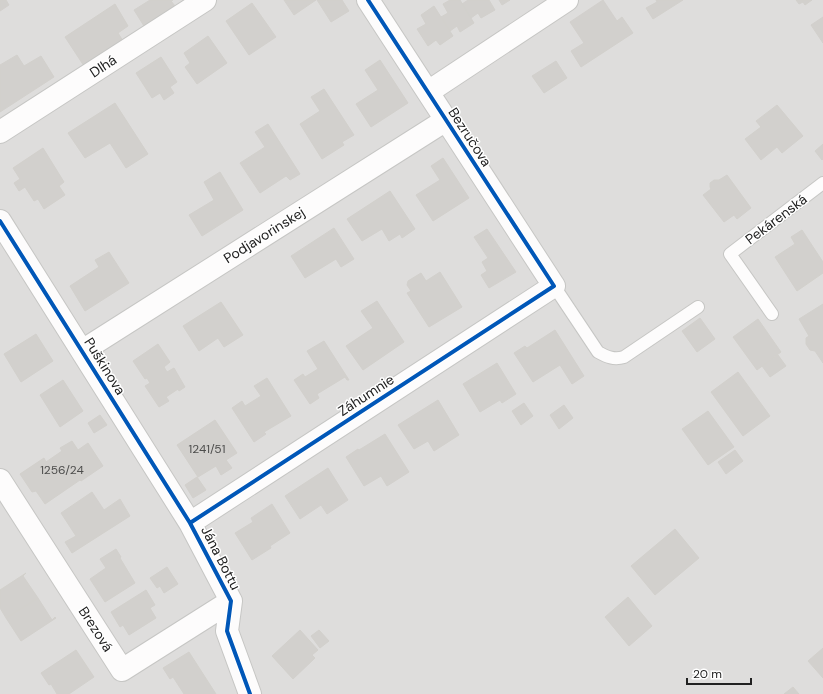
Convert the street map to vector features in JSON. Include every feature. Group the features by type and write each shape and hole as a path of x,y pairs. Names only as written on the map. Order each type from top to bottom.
{"street":[{"name":"Dlhá","path":"0,132 205,0"},
{"path":"428,92 567,0"},
{"name":"Bezručova","path":"377,3 428,92 554,286"},
{"name":"Podjavorinskej","path":"82,351 446,120"},
{"name":"Puškinova","path":"0,221 190,523"},
{"name":"Záhumnie","path":"190,523 554,286"},
{"name":"Brezová","path":"0,480 122,670 231,601"},
{"name":"Jána Bottu","path":"190,523 231,601 226,631 250,694"}],"lane":[{"name":"Pekárenská","path":"772,314 730,254 823,183"},
{"path":"554,286 598,352 607,357 617,359 624,357 698,307"}],"shaded area":[{"path":"0,0 823,0 823,694 0,694"}],"building":[{"path":"0,0 6,0 9,5 0,11"},
{"path":"150,0 173,0 171,1 175,6 144,26 134,10"},
{"path":"284,0 316,0 294,15"},
{"path":"317,0 342,0 349,11 331,22"},
{"path":"450,0 460,0 474,23 460,32 457,26 450,31 441,17 448,13 443,4"},
{"path":"468,0 489,0 495,10 481,18 478,13 471,18 462,4"},
{"path":"499,0 510,0 502,5"},
{"path":"603,0 617,21 622,17 633,33 581,67 571,51 584,43 570,22"},
{"path":"656,0 683,0 653,19 646,8 657,2"},
{"path":"796,0 812,0 805,5 803,2 799,4"},
{"path":"252,3 276,37 249,55 226,21"},
{"path":"115,4 128,26 118,33 123,41 84,66 65,37"},
{"path":"434,6 453,36 440,45 436,40 428,46 417,29 426,24 421,15"},
{"path":"823,17 823,43 811,25"},
{"path":"208,36 227,63 197,84 185,67 190,63 184,53"},
{"path":"17,55 24,66 41,56 54,77 0,112 0,65"},
{"path":"161,57 177,82 170,87 174,93 164,100 160,93 152,98 136,73"},
{"path":"380,60 408,103 371,127 356,104 378,90 365,70"},
{"path":"556,61 567,78 544,93 532,76"},
{"path":"324,89 354,135 342,142 344,145 322,159 300,124 320,111 311,97"},
{"path":"115,103 148,154 126,168 110,143 85,158 68,133"},
{"path":"777,105 803,136 782,153 777,147 761,160 745,139 761,127 756,121"},
{"path":"268,124 300,174 290,180 286,176 260,193 240,163 265,147 255,132"},
{"path":"823,144 823,159 822,160 815,151"},
{"path":"43,148 64,182 59,186 65,195 44,209 38,199 34,201 25,187 19,191 14,183 20,179 13,168"},
{"path":"443,158 469,198 433,221 416,195 440,180 431,166"},
{"path":"220,172 243,210 202,236 189,215 214,200 204,182"},
{"path":"727,175 751,208 737,219 734,215 724,222 703,195 711,189 710,183"},
{"path":"390,191 415,229 402,238 400,234 389,241 382,229 362,241 347,219"},
{"path":"334,228 354,259 341,267 336,259 305,278 291,256"},
{"path":"487,229 516,272 489,288 481,275 487,271 482,262 488,258 474,237"},
{"path":"802,230 823,262 823,273 797,291 775,257 795,244 791,237"},
{"path":"109,252 129,283 85,311 70,286 99,267 95,260"},
{"path":"440,272 462,307 429,327 407,293 411,291 407,285 408,281 421,273 426,281"},
{"path":"377,301 404,342 363,370 346,346 373,328 361,311"},
{"path":"221,302 243,335 224,347 218,338 199,351 183,326"},
{"path":"823,304 823,363 815,351 810,350 806,344 806,338 809,336 799,319"},
{"path":"700,318 715,339 697,352 682,331"},
{"path":"758,319 781,352 757,370 733,337"},
{"path":"555,330 584,376 572,384 560,365 533,382 514,353 525,346 527,348"},
{"path":"36,334 53,361 21,382 4,354"},
{"path":"324,341 349,380 345,377 317,394 319,398 310,404 294,380 303,374 305,377 318,369 307,351"},
{"path":"158,344 170,362 164,367 167,372 174,368 185,387 179,391 178,389 166,397 169,401 159,407 145,386 150,383 147,378 145,379 133,361"},
{"path":"778,355 786,366 770,377 762,366"},
{"path":"497,363 516,394 502,403 500,400 480,412 463,384"},
{"path":"738,372 770,416 743,436 711,392"},
{"path":"267,378 291,416 264,432 266,434 254,442 232,408 242,401 245,406 261,396 254,386"},
{"path":"63,380 83,411 60,427 40,395"},
{"path":"438,400 459,435 434,451 428,441 414,449 398,425"},
{"path":"524,403 533,416 521,425 512,411"},
{"path":"564,405 573,418 559,429 550,415"},
{"path":"708,411 734,447 708,465 682,429"},
{"path":"100,415 107,425 94,433 88,423"},
{"path":"215,420 237,453 226,460 232,468 221,475 216,466 198,477 177,445"},
{"path":"385,434 409,472 387,486 381,476 364,486 346,457"},
{"path":"72,441 78,450 88,443 103,466 45,504 36,491 32,492 20,474 44,458 46,462 62,451 60,448"},
{"path":"735,450 743,461 726,474 718,462"},
{"path":"328,468 348,500 327,514 321,505 300,519 285,496"},
{"path":"197,477 206,490 193,498 185,485"},
{"path":"92,492 104,510 120,499 130,516 72,553 65,542 76,536 61,513"},
{"path":"272,504 290,533 270,546 271,548 252,560 235,533 253,522 251,518"},
{"path":"675,529 699,558 655,595 631,566"},
{"path":"116,549 135,583 105,602 90,579 106,568 100,559"},
{"path":"167,567 178,584 164,593 160,586 157,588 150,578"},
{"path":"26,573 23,576 38,598 6,618 0,608 0,590"},
{"path":"146,590 155,605 150,608 156,618 129,635 123,625 120,627 111,612"},
{"path":"628,597 652,626 629,646 605,617"},
{"path":"38,598 52,620 55,617 56,618 21,641 6,618"},
{"path":"300,630 318,650 312,655 315,658 293,679 272,656"},
{"path":"319,630 329,641 320,648 311,636"},
{"path":"823,648 823,678 808,661"},
{"path":"76,650 94,677 69,694 57,694 51,684 49,685 41,673"},
{"path":"189,652 216,694 184,694 173,677 170,679 163,668"},
{"path":"793,687 799,694 784,694"}],"cycle path":[{"path":"190,523 554,286 368,0"},
{"path":"0,221 190,523 231,601 227,631 250,694"}]}
